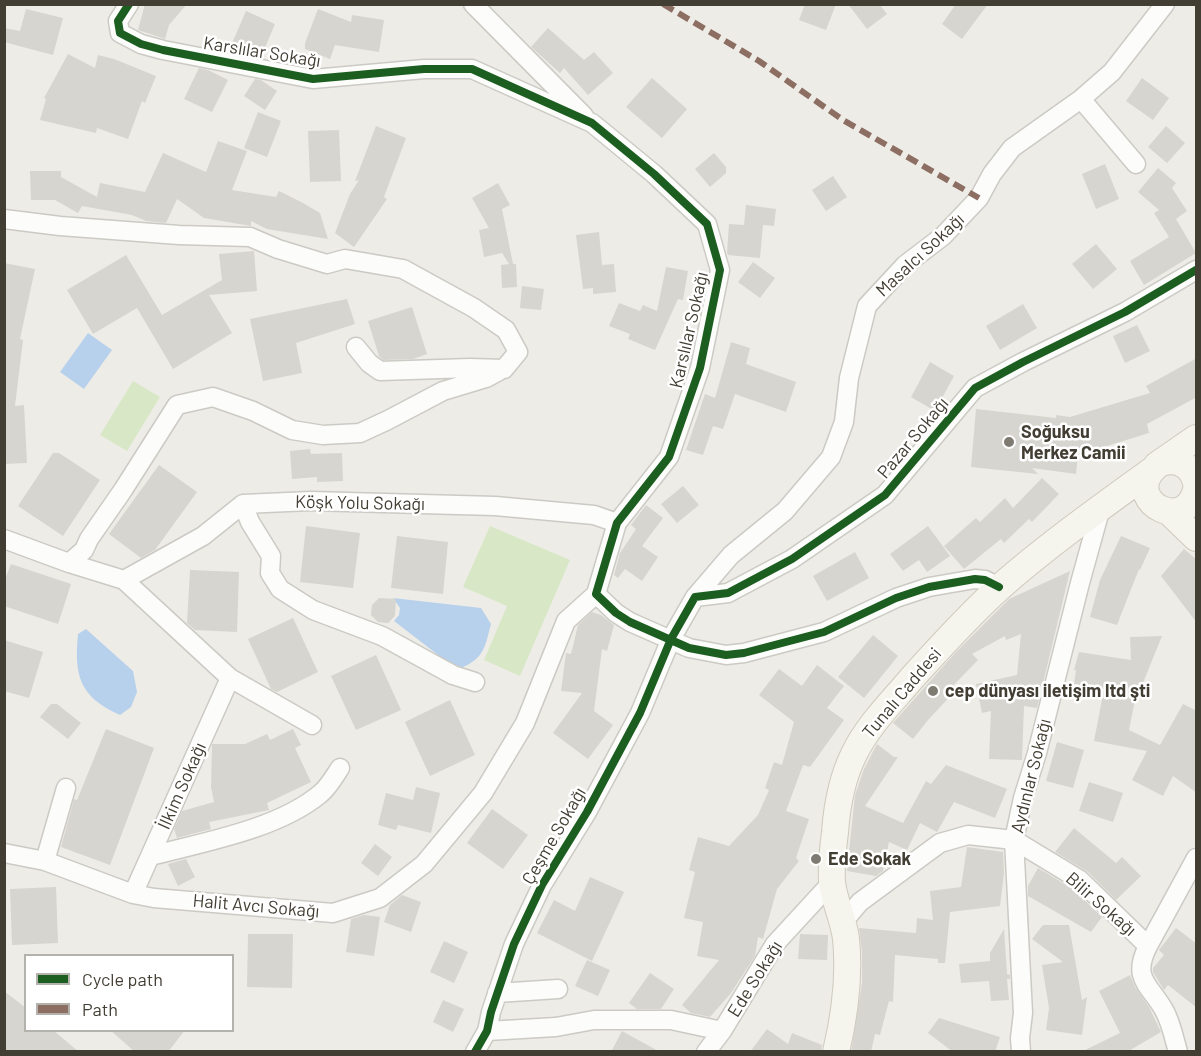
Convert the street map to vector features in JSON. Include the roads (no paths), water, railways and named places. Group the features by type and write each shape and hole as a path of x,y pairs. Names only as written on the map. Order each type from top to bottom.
{"main road":[{"name":"Tunalı Caddesi","path":"836,1052 847,997 848,967 843,922 832,882 839,797 844,777 855,752 896,697 961,625 999,588 1062,536 1197,438"},
{"path":"1187,502 1150,500 1146,485 1154,468 1164,462 1181,463 1193,473 1187,502 1197,538"},
{"path":"1101,507 1187,502"}],"street":[{"name":"Karslılar Sokağı","path":"129,4 118,21 120,33 141,44 313,79 424,69 472,69 592,123 654,174 707,224 720,270 700,368 669,457 617,523 596,594"},
{"path":"473,4 592,123"},
{"name":"Masalcı Sokağı","path":"695,597 731,555 785,512 831,457 844,422 849,378 867,306 905,265 943,236 979,198 992,174 1012,148 1081,99 1112,72 1165,4"},
{"path":"1081,99 1136,164"},
{"path":"4,219 179,236 250,237 278,249 327,264 345,259 403,269 474,308 506,330 518,352 504,369 486,378 443,391 360,433 322,435 292,430 253,411 213,397 177,405 84,550 69,563"},
{"name":"Pazar Sokağı","path":"695,597 728,592 792,560 885,495 975,388 1125,312 1197,270"},
{"path":"356,347 369,363 380,371 504,369"},
{"name":"Köşk Yolu Sokağı","path":"243,504 310,501 495,506 594,515 617,523"},
{"path":"124,580 203,536 243,504 250,522 271,556 270,573 280,589 313,610 382,636 453,675 475,682"},
{"name":"Aydınlar Sokağı","path":"1018,1047 1023,1013 1014,840 1023,798 1037,753 1101,507"},
{"path":"4,539 124,580 230,678 312,725"},
{"path":"596,594 616,613 630,622 689,648 726,655 744,653 824,632 896,598 929,587 975,579 984,580 999,588"},
{"name":"Halit Avcı Sokağı","path":"4,852 45,861 133,894 154,898 333,913 381,898 424,864 483,793 525,723 566,621 596,594"},
{"path":"671,639 695,597"},
{"name":"Çeşme Sokağı","path":"475,1052 487,1031 514,944 542,885 587,812 640,713 671,639"},
{"name":"İlkim Sokağı","path":"133,894 230,678"},
{"path":"151,856 242,832 301,809 323,792 340,768"},
{"path":"45,861 66,788"},
{"path":"843,922 860,902 940,843 968,835 1014,840"},
{"name":"Bilir Sokağı","path":"1014,840 1080,880 1148,946 1142,960 1144,984 1165,1011 1178,1052"},
{"path":"1148,946 1197,858"},
{"name":"Ede Sokağı","path":"706,1052 722,1031 775,944 832,882"},
{"path":"497,993 558,989"},
{"path":"487,1031 556,1027 594,1020 671,1020 722,1031"}],"water":[{"path":"88,333 112,350 84,389 60,372"},
{"path":"393,598 481,608 491,624 483,650 475,660 461,668 442,658 394,621 399,615 400,608"},
{"path":"86,629 133,671 137,692 131,707 120,715 96,701 82,683 77,661 78,634"}],"place":[{"name":"Soğuksu Merkez Camii","path":"1009,442"},
{"name":"cep dünyası iletişim ltd şti","path":"933,691"},
{"name":"Ede Sokak","path":"816,859"}]}
